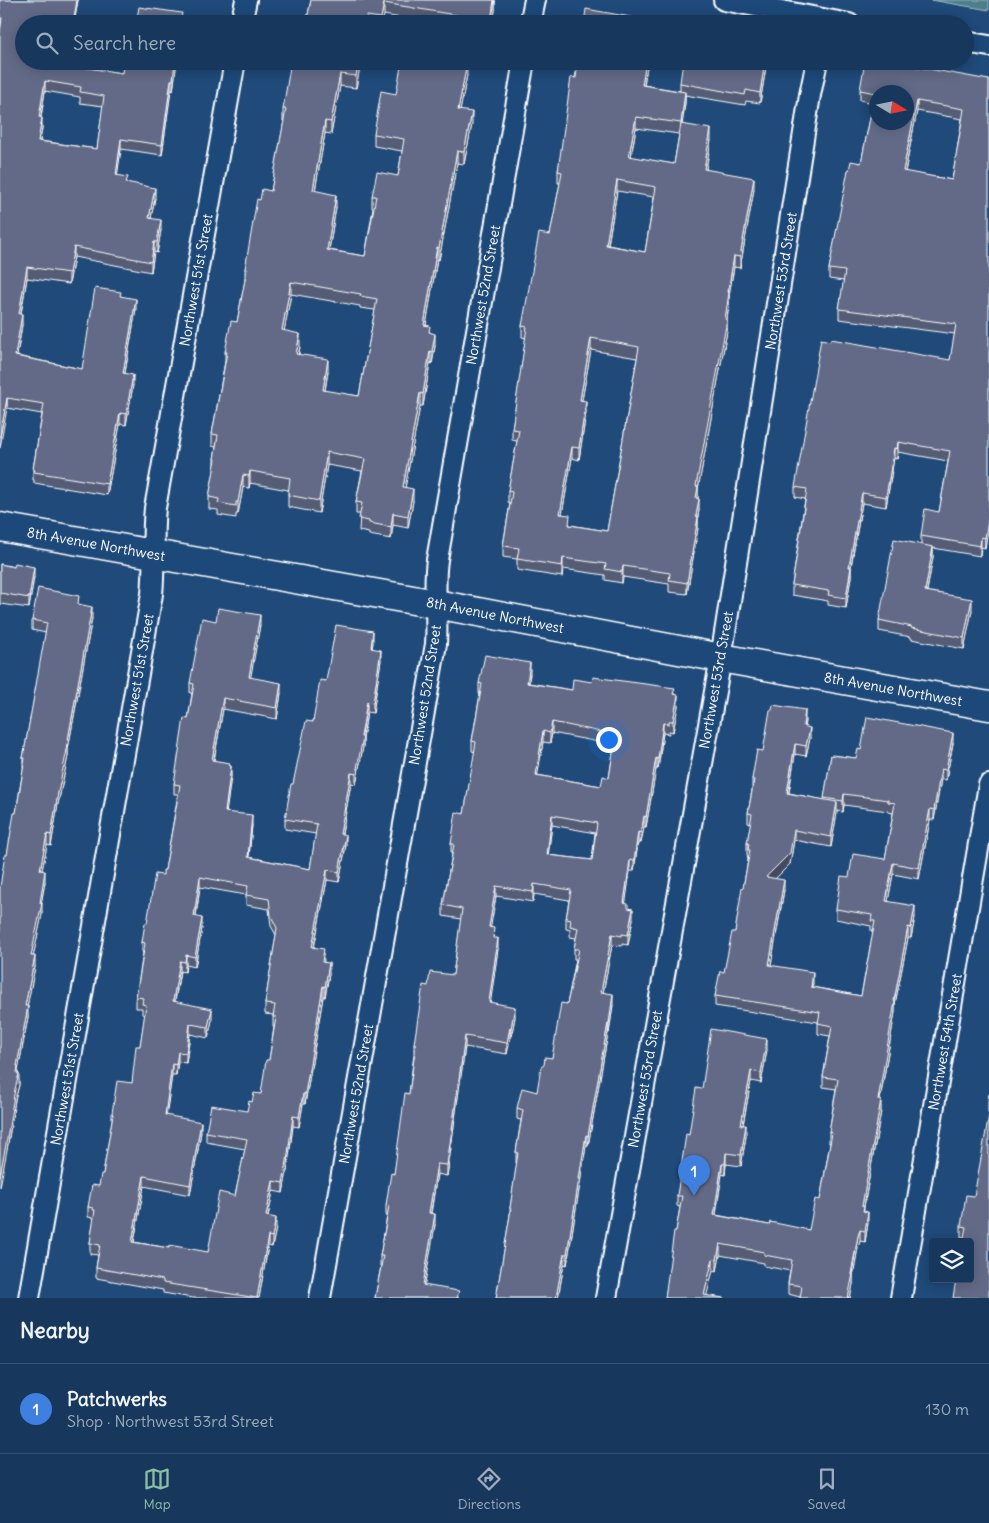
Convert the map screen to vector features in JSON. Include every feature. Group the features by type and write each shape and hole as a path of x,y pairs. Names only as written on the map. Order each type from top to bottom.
{"main road":[{"name":"8th Avenue Northwest","path":"0,526 989,706"}],"street":[{"path":"244,15 246,0"},
{"path":"532,15 535,0"},
{"path":"724,0 796,15"},
{"path":"974,44 989,46"},
{"name":"Northwest 51st Street","path":"29,1298 152,594 155,508 233,70"},
{"name":"Northwest 52nd Street","path":"320,1298 436,644 435,575 437,560 522,70"},
{"name":"Northwest 53rd Street","path":"606,1298 720,658 815,70"},
{"name":"Northwest 54th Street","path":"901,1298 989,785"}],"green space":[{"path":"931,0 989,0 989,10"}],"building":[{"path":"0,0 77,0 74,15 15,15 15,70 101,70 122,73 122,70 174,70 162,145 121,139 116,175 128,177 126,182 155,188 149,218 161,220 157,242 154,242 151,262 74,247 69,273 27,267 19,314 22,314 15,356 82,369 95,288 121,292 120,296 136,299 123,373 133,375 126,414 120,413 107,484 34,472 44,404 7,398 0,437 0,33 2,18 0,18","holes":["45,81 81,87 80,92 104,96 97,149 38,141 42,118 39,117"]},
{"path":"311,0 494,0 492,15 455,15 384,3 382,15 308,15"},
{"path":"139,7 182,13 182,15 138,15"},
{"path":"586,9 620,15 585,15"},
{"path":"290,70 357,70 356,76 340,74 331,122 325,121 313,190 336,195 327,250 365,256 376,196 372,196 377,172 398,176 404,139 374,134 381,91 396,94 400,70 466,70 458,110 472,112 464,152 457,151 439,248 437,247 424,325 430,326 429,332 435,334 432,352 430,351 423,394 420,393 403,487 413,489 408,516 393,513 391,527 359,519 362,503 356,502 365,459 327,452 319,501 288,495 290,478 250,471 249,476 243,475 236,506 218,503 219,499 209,497 218,435 212,434 231,321 237,322 257,199 260,200 262,189 271,191 286,109 283,109","holes":["291,282 361,294 360,296 377,299 359,396 323,390 328,359 296,354 300,334 282,330"]},
{"path":"577,70 644,70 642,85 685,92 681,123 636,117 629,156 674,164 681,124 711,129 704,169 754,178 740,257 734,256 728,292 725,319 727,320 696,486 698,487 696,498 699,499 696,516 698,517 687,583 669,580 670,573 623,566 622,572 605,569 606,564 563,558 562,566 517,559 519,548 503,546 512,492 508,491 519,430 512,429 527,327 522,326 539,233 550,235 562,172 558,171 571,77 576,78","holes":["617,180 656,187 645,252 606,245","591,338 639,347 607,531 569,525 570,515 560,514 572,447 579,448 586,401 580,400"]},
{"path":"682,70 764,70 760,93 746,90 745,95 680,83"},
{"path":"863,70 934,70 989,80 989,515 985,538 981,537 980,546 921,536 925,509 939,512 950,451 898,442 897,449 894,448 886,497 862,493 849,567 851,567 846,598 828,595 829,591 792,585 807,489 795,487 821,339 830,341 831,339 950,360 956,324 839,309 845,271 829,269 848,170 851,161 861,163 869,123 869,130 911,130 903,171 952,180 964,109 917,101 914,116 914,85 869,85 869,92 860,90"},
{"path":"894,539 933,547 925,591 972,599 964,638 879,620"},
{"path":"15,563 34,567 29,598 0,593 0,564 14,567"},
{"path":"38,588 79,596 78,604 92,607 51,835 47,834 40,870 45,871 40,903 42,903 31,956 35,956 25,1006 28,1006 17,1066 17,1073 19,1074 0,1176 0,887 14,813 16,813 25,758 23,758 47,623 32,620"},
{"path":"218,608 260,615 249,677 281,683 277,708 223,698 212,760 230,763 229,765 231,766 225,812 252,815 248,857 310,869 317,824 285,819 306,721 313,722 320,680 326,681 336,625 373,631 371,648 381,650 373,703 367,702 356,774 351,773 340,834 346,835 339,872 327,870 312,947 324,949 322,962 329,963 325,987 323,986 305,1094 303,1094 299,1117 293,1116 283,1183 273,1181 266,1216 276,1218 272,1237 268,1236 257,1298 163,1283 163,1280 96,1268 100,1245 90,1243 95,1210 88,1207 92,1185 99,1186 101,1174 103,1174 117,1081 132,1083 136,1046 140,1046 146,1005 142,1004 143,998 136,997 145,943 142,942 155,874 163,875 163,870 165,870 180,785 174,784 184,718 188,719 194,684 190,683 202,618 216,621","holes":["200,877 248,886 246,895 269,899 271,916 277,928 265,1004 275,1005 273,1017 276,1017 269,1060 266,1060 261,1094 254,1093 252,1102 249,1101 247,1111 211,1105 206,1132 247,1139 235,1196 219,1192 208,1252 169,1245 169,1248 132,1242 144,1176 190,1185 201,1122 165,1115 172,1064 176,1065 178,1052 186,1053 190,1024 208,1027 212,1009 173,1001 180,961 185,962 186,955 195,957 202,918 194,916"]},
{"path":"485,655 530,663 527,683 572,690 573,679 592,682 593,677 675,688 673,694 678,695 673,721 669,721 669,724 663,723 646,817 644,816 641,833 638,832 634,861 630,860 624,903 628,904 628,908 633,909 628,935 612,934 601,992 613,994 609,1023 588,1136 586,1135 567,1254 564,1254 556,1298 496,1298 511,1209 518,1153 516,1152 523,1110 517,1108 522,1088 537,1092 541,1067 544,1065 545,1057 552,1058 561,1003 567,1004 579,949 574,949 578,928 570,926 571,920 566,919 571,890 534,884 533,892 496,886 489,927 494,928 493,938 498,938 489,1002 515,1007 511,1028 507,1043 465,1036 447,1165 437,1164 429,1213 435,1214 423,1285 459,1291 457,1298 375,1298 383,1256 380,1256 389,1206 386,1205 391,1173 394,1174 405,1093 409,1094 423,985 428,986 430,972 453,975 462,909 443,905 454,844 451,844 456,812 464,814 476,742 472,741 482,684 479,683","holes":["552,722 616,735 609,778 603,776 601,786 536,775 543,731 550,733","552,815 597,823 592,860 547,855"]},
{"path":"773,705 805,710 803,726 810,728 806,746 795,744 787,793 837,802 831,837 794,830 790,853 766,877 784,880 769,965 813,972 811,987 861,996 875,921 871,921 872,915 836,909 841,876 849,877 853,854 885,859 895,803 888,802 888,800 844,794 843,801 824,798 831,755 856,758 858,749 861,750 867,717 953,733 946,770 941,769 934,810 930,809 919,868 893,863 886,901 915,906 911,928 908,927 878,1100 881,1100 862,1206 864,1207 863,1211 868,1212 865,1231 860,1230 858,1236 848,1298 800,1298 802,1286 788,1284 792,1260 764,1255 764,1252 720,1244 717,1260 713,1259 704,1295 724,1298 665,1298 674,1231 676,1231 682,1196 677,1196 686,1134 689,1135 696,1088 702,1089 711,1029 767,1039 761,1073 751,1071 741,1125 746,1125 741,1155 726,1153 725,1164 722,1164 714,1215 769,1225 770,1222 809,1230 815,1199 820,1200 832,1133 829,1132 838,1079 823,1077 832,1026 818,1023 820,1012 715,996 720,971 724,972 732,932 735,932 750,850 748,850 749,844 747,843 752,814 748,813 754,780 752,779 757,750 763,751 770,710 772,710"},
{"path":"989,1115 989,1298 953,1298 955,1283 974,1283 974,1238 964,1238 966,1227 961,1226 966,1195 974,1196"}],"place":[{"name":"Patchwerks","path":"694,1196"}]}
